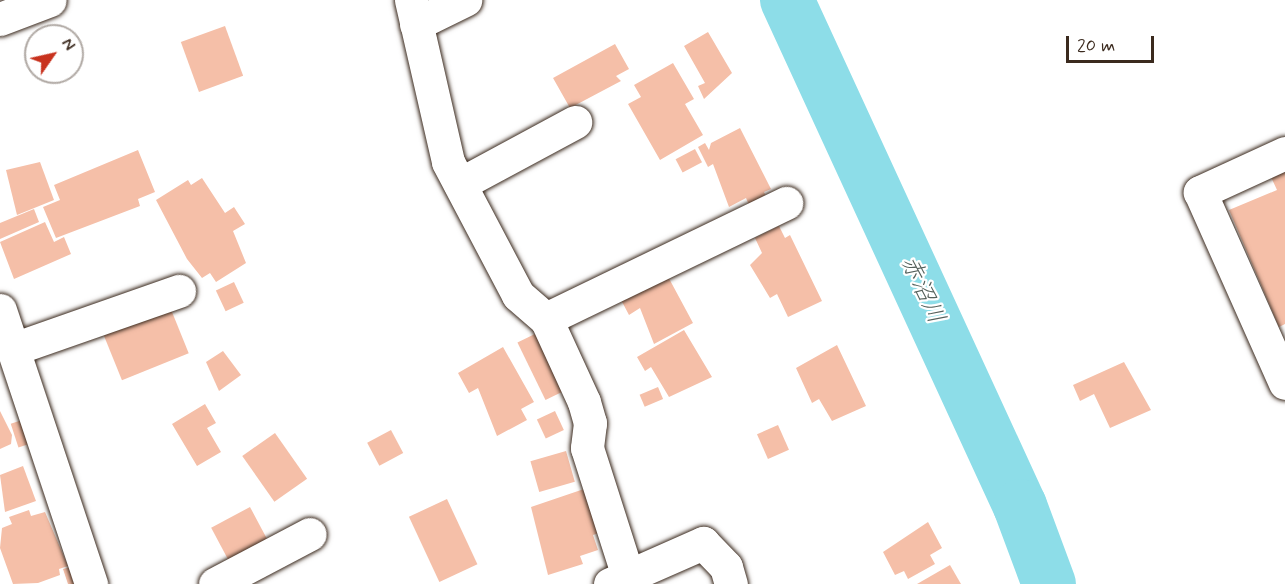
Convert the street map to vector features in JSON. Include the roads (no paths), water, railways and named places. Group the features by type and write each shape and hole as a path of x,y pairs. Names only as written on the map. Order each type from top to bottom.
{"street":[{"path":"0,19 50,0"},
{"path":"465,0 413,12 434,118 460,184 518,295 546,319 584,402 590,423 587,448 619,579 703,543 726,567 731,584"},
{"path":"460,184 575,122"},
{"path":"1285,153 1200,192 1285,383"},
{"path":"546,319 786,203"},
{"path":"13,349 179,291"},
{"path":"0,310 91,584"},
{"path":"215,584 310,534"}],"waterway":[{"name":"赤沼川","path":"787,0 1020,506 1049,584"}]}
